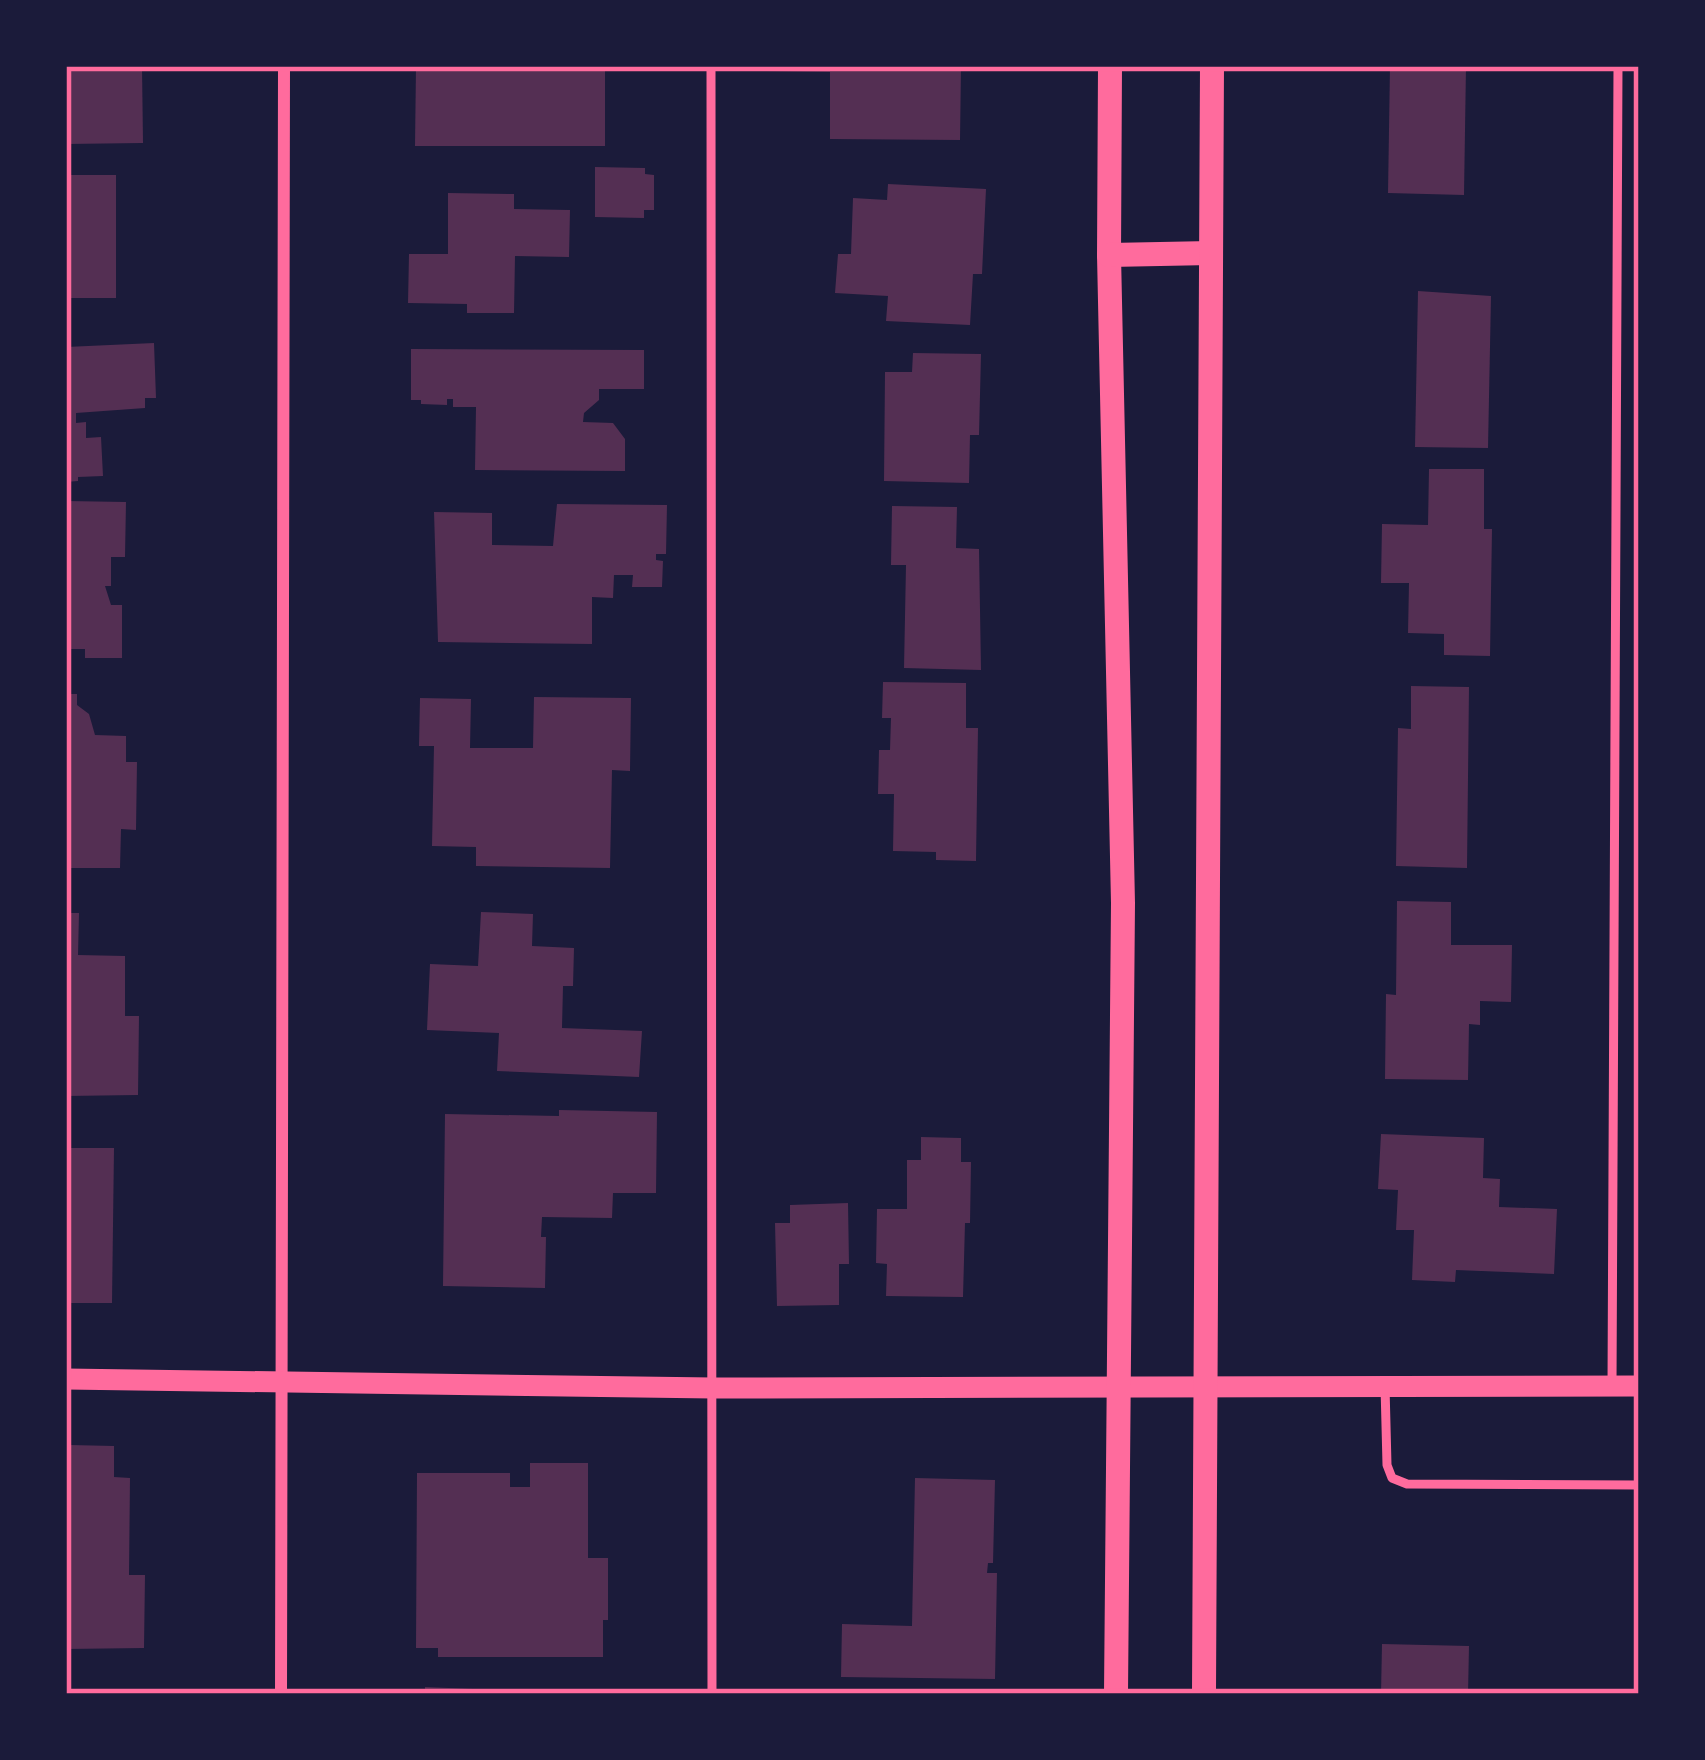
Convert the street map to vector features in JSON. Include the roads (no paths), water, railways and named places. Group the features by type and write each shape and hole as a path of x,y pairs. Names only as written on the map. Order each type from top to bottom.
{"main road":[{"path":"1110,66 1109,255 1123,903 1116,1694"},
{"path":"1204,1694 1212,66"},
{"path":"1109,255 1211,253"}],"street":[{"path":"281,1694 284,66"},
{"path":"66,1379 713,1388 1639,1386"}],"lane":[{"path":"711,66 712,1694"},
{"path":"1612,1386 1618,66"},
{"path":"1385,1386 1387,1465 1392,1478 1406,1484 1639,1485"}]}
